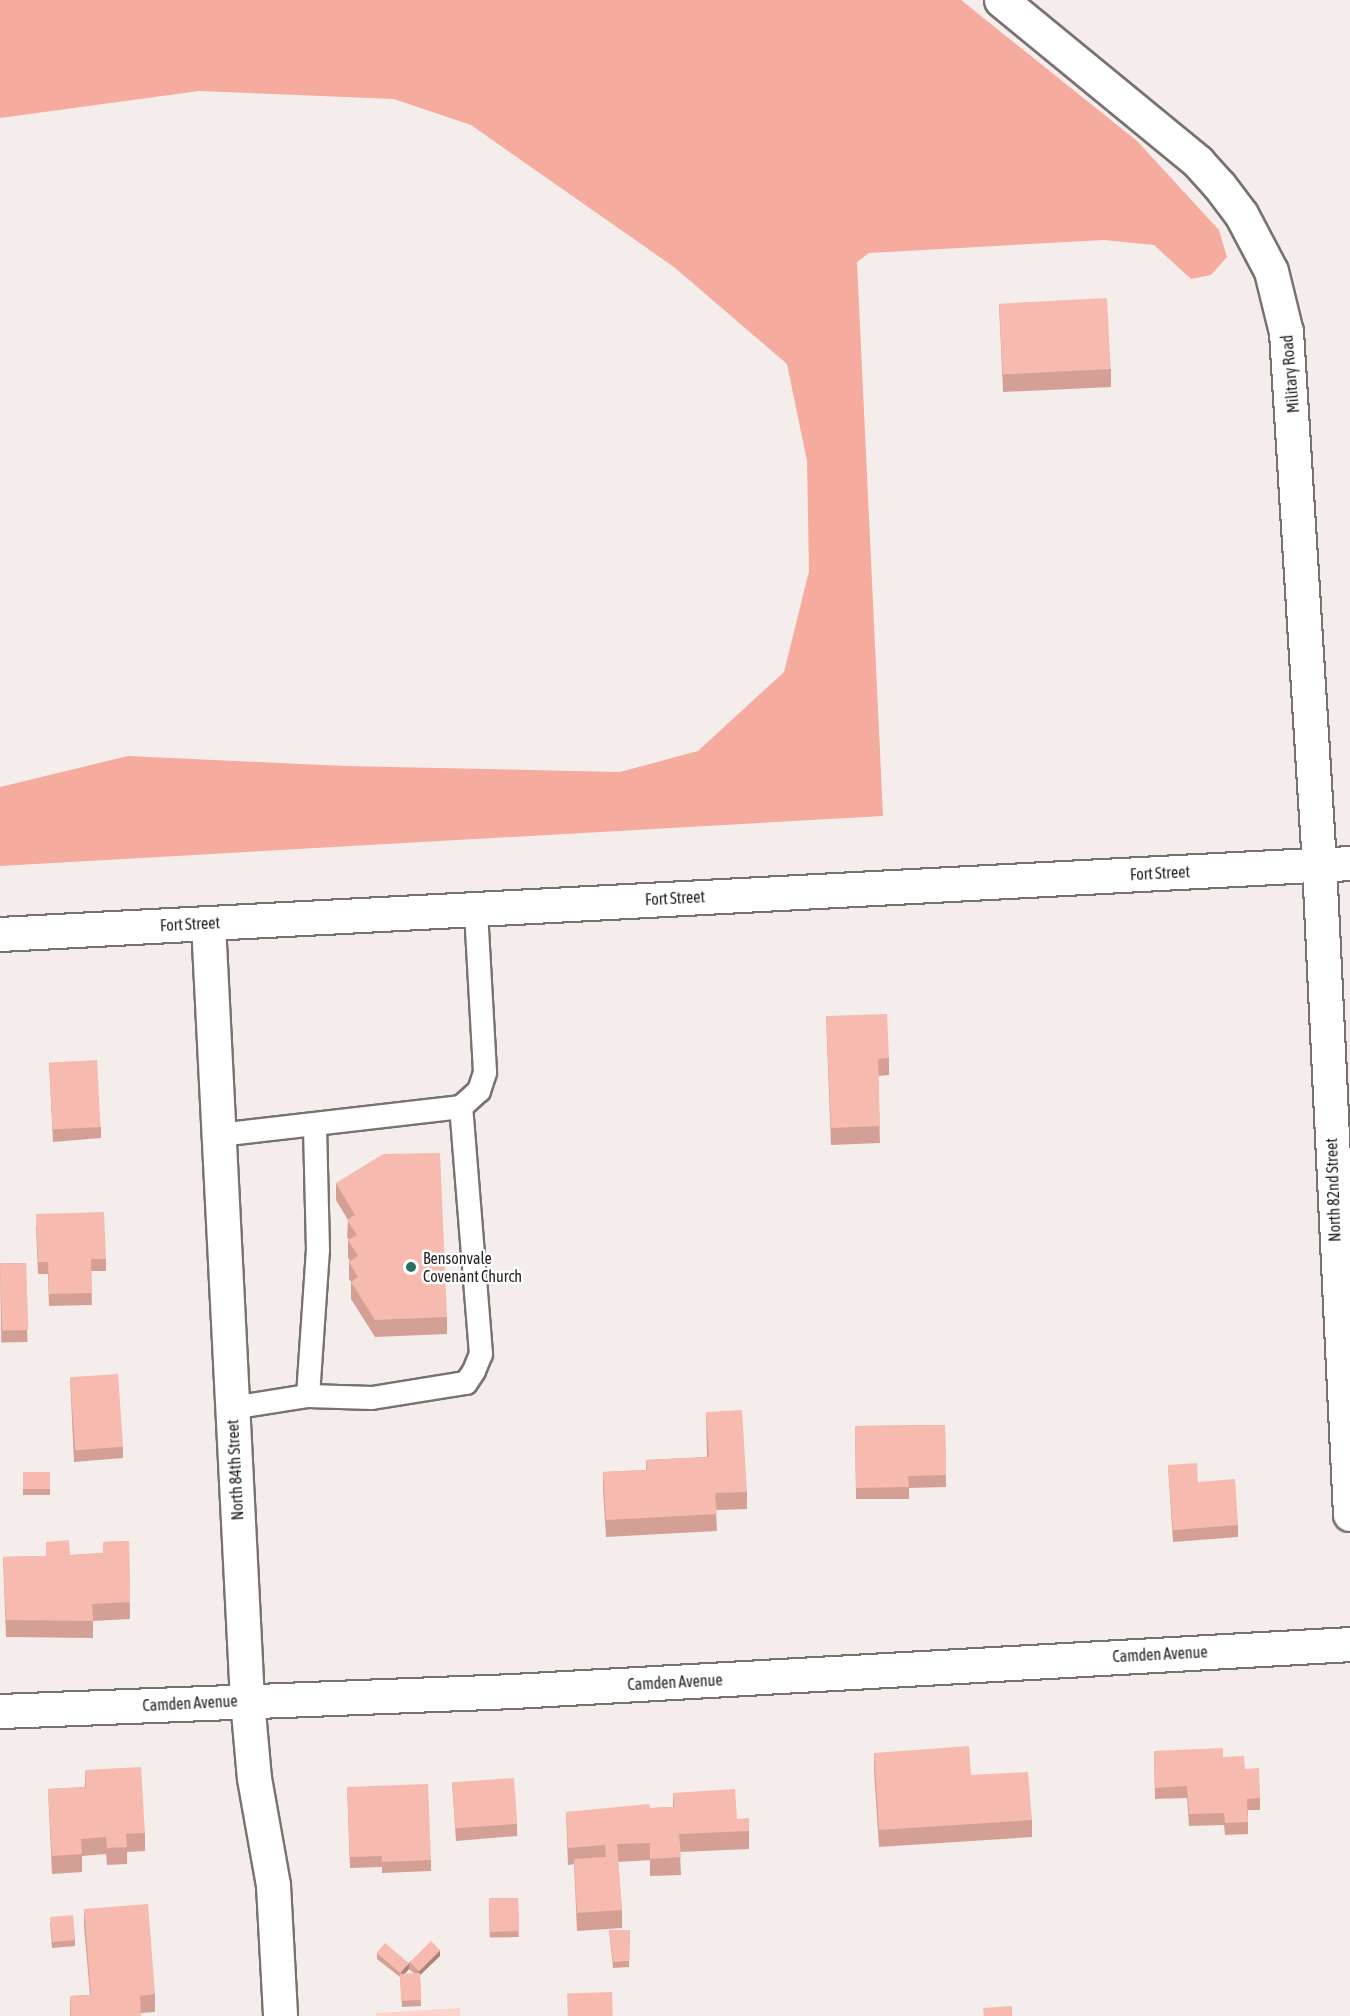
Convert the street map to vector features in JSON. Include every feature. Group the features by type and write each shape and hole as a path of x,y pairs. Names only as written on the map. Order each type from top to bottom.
{"street":[{"name":"Military Road","path":"1001,0 1198,162 1241,213 1271,271 1286,332 1335,864"},
{"name":"Fort Street","path":"0,934 1335,864"},
{"name":"North 82nd Street","path":"1335,864 1350,1514"},
{"name":"North 84th Street","path":"208,923 247,1700 254,1778 273,1885 280,2016"},
{"name":"Camden Avenue","path":"0,1711 513,1691 1350,1644"}],"lane":[{"path":"219,1135 461,1107 479,1091 485,1072 476,909"},
{"path":"232,1408 308,1396 372,1398 466,1383 481,1354 461,1107"},
{"path":"308,1396 318,1250 315,1125"}],"shaded area":[{"path":"0,0 961,0 1137,141 1219,230 1227,257 1211,275 1191,279 1154,245 1104,240 869,253 857,262 883,816 0,866 0,787 128,756 345,766 620,772 698,751 784,672 809,571 807,461 787,364 674,267 471,125 394,99 199,91 0,118"},
{"path":"460,2008 460,2016 376,2016 376,2013"}],"building":[{"path":"1107,298 1111,369 1003,375 999,304"},
{"path":"887,1014 889,1058 878,1059 880,1126 831,1128 826,1016"},
{"path":"97,1060 101,1127 53,1129 49,1063"},
{"path":"440,1153 447,1317 375,1320 351,1282 358,1277 349,1262 358,1256 348,1240 357,1235 347,1220 355,1215 336,1183 383,1154"},
{"path":"104,1212 106,1259 91,1259 92,1293 49,1294 48,1262 38,1262 36,1214"},
{"path":"26,1263 28,1330 2,1331 0,1264"},
{"path":"118,1374 123,1447 75,1450 70,1377"},
{"path":"742,1410 747,1492 715,1493 717,1514 606,1520 603,1472 647,1470 646,1460 709,1457 706,1412"},
{"path":"945,1425 946,1475 908,1476 909,1487 856,1488 855,1426"},
{"path":"1197,1463 1198,1482 1235,1479 1238,1525 1173,1530 1168,1465"},
{"path":"23,1472 50,1472 50,1489 23,1489"},
{"path":"69,1540 70,1555 103,1553 103,1542 129,1541 130,1602 92,1604 93,1621 6,1620 3,1557 46,1556 46,1542"},
{"path":"969,1746 971,1775 1028,1772 1032,1820 879,1830 874,1753"},
{"path":"1223,1748 1223,1757 1244,1756 1245,1769 1259,1768 1260,1798 1247,1799 1248,1822 1225,1823 1224,1813 1189,1814 1187,1786 1155,1788 1154,1751"},
{"path":"141,1767 145,1833 126,1834 127,1847 107,1848 106,1837 81,1839 82,1854 52,1856 48,1789 86,1787 85,1770"},
{"path":"514,1778 517,1824 455,1828 452,1782"},
{"path":"428,1784 431,1860 382,1862 382,1856 350,1857 347,1787"},
{"path":"735,1789 737,1819 749,1818 749,1831 679,1834 681,1857 650,1859 650,1843 617,1844 622,1910 577,1913 574,1859 606,1857 605,1845 568,1848 566,1812 649,1804 650,1808 674,1807 673,1793"},
{"path":"518,1898 519,1931 490,1932 489,1899"},
{"path":"148,1904 155,1994 140,1996 141,2016 71,2016 70,1996 91,1995 84,1909"},
{"path":"73,1915 75,1940 52,1942 50,1917"},
{"path":"609,1930 630,1930 629,1961 613,1962"},
{"path":"431,1941 440,1950 419,1971 410,1962"},
{"path":"385,1943 409,1963 400,1973 377,1953"},
{"path":"420,1973 421,2000 401,2001 400,1974"},
{"path":"612,1992 613,2016 568,2016 567,1994"},
{"path":"1012,2006 1012,2016 984,2016 983,2008"}],"place":[{"name":"Bensonvale Covenant Church","path":"411,1267"}]}
